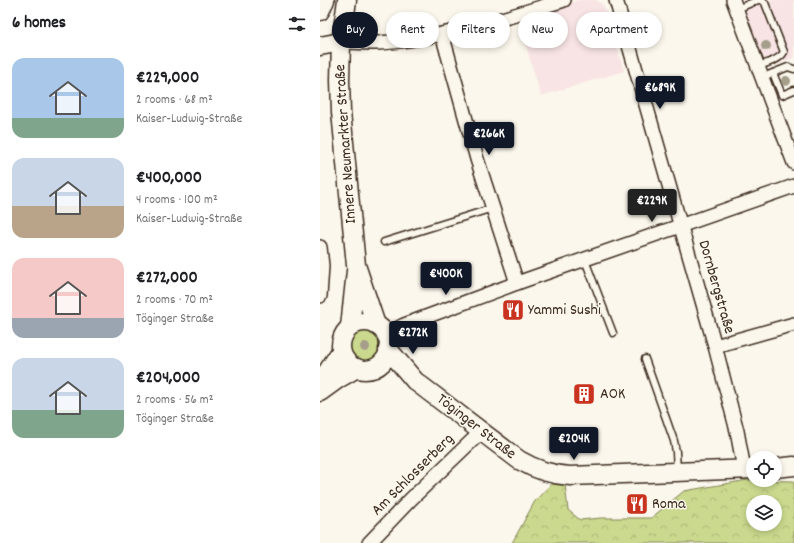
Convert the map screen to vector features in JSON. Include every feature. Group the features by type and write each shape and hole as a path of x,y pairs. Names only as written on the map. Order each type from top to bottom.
{"main road":[{"path":"320,11 326,0"},
{"name":"Innere Neumarkter Straße","path":"345,12 347,0"},
{"path":"320,46 332,44"},
{"name":"Innere Neumarkter Straße","path":"341,48 341,112 356,265 350,327"},
{"name":"Innere Neumarkter Straße","path":"356,265 383,337"},
{"path":"320,383 341,351 342,339 350,327 354,325 363,322 383,337 385,358 375,367 366,370 357,368 346,360 341,351"},
{"name":"Töginger Straße","path":"383,337 416,381 481,432 519,460 534,469 553,474 581,476 746,469"},
{"name":"Töginger Straße","path":"375,367 416,381"},
{"path":"320,392 357,368"},
{"path":"782,467 794,466"}],"street":[{"path":"378,43 442,34 520,14 563,0"},
{"name":"Dornbergstraße","path":"616,0 746,460"},
{"path":"735,4 765,72 794,163"},
{"path":"442,34 477,159 517,284"},
{"path":"383,337 404,325 794,186"},
{"path":"320,247 322,288 320,296"},
{"path":"715,346 794,324"},
{"name":"Am Schlosserberg","path":"369,543 411,499 481,432"}],"lane":[{"path":"735,4 758,0 762,0 765,3 784,52 783,55 765,72"},
{"path":"765,72 788,67 794,69"},
{"path":"765,72 782,95 794,90"},
{"path":"384,242 493,208"},
{"path":"585,260 614,333"},
{"path":"645,359 674,441 677,472"}],"shaded area":[{"path":"579,0 596,0 604,6 606,12 576,12 576,48 617,48 624,71 541,96 527,48 568,48 568,12 540,12"},
{"path":"742,0 794,0 794,58 766,68"}],"green space":[{"path":"367,330 376,335 380,340 380,354 376,359 371,363 361,364 357,363 348,354 347,344 348,340 357,331"},
{"path":"746,480 746,487 782,487 782,481 794,481 794,543 512,543 535,501 551,484 565,484 568,510 580,520 601,518 651,518 684,491"}],"place":[{"name":"Yammi Sushi","path":"513,310"},
{"name":"AOK","path":"584,394"},
{"name":"Roma","path":"637,504"}]}
